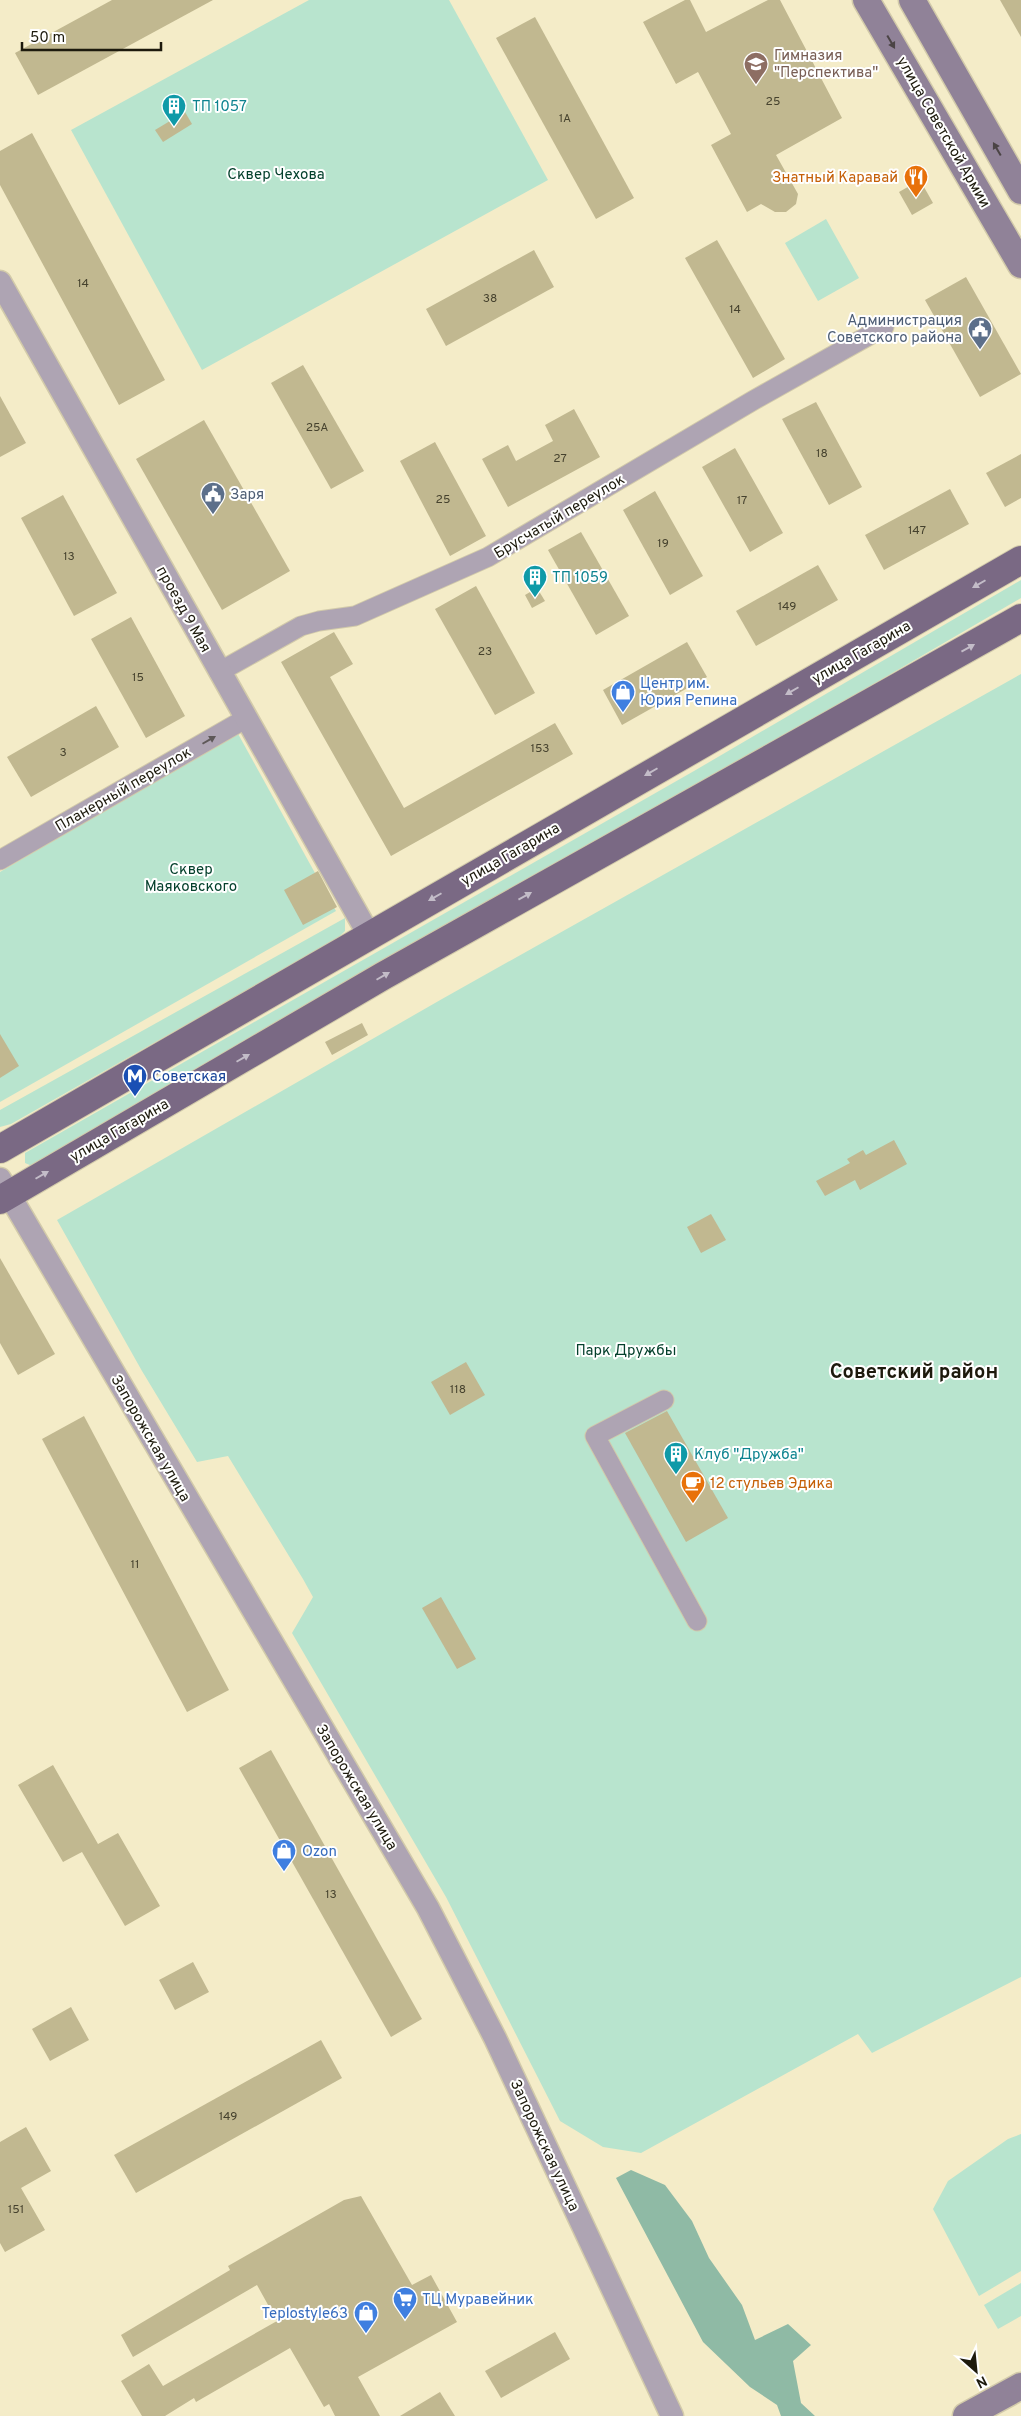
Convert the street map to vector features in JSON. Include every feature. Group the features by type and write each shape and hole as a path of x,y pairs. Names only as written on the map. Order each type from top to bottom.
{"main road":[{"name":"улица Советской Армии","path":"868,0 1021,265"},
{"path":"912,0 1021,191"},
{"name":"улица Гагарина","path":"0,1149 1021,560"},
{"name":"улица Гагарина","path":"3,1191 1021,618"},
{"path":"966,2416 1021,2386"}],"street":[{"name":"проезд 9 Мая","path":"0,282 245,719 369,935"},
{"name":"Брусчатый переулок","path":"219,672 301,626 362,614 488,557 745,405 884,327"},
{"name":"Планерный переулок","path":"0,860 245,719"},
{"name":"Запорожская улица","path":"3,1191 428,1908 499,2047 672,2416"},
{"path":"664,1400 595,1436 697,1621"}],"green space":[{"name":"Сквер Чехова","path":"309,0 449,0 548,180 202,370 71,130"},
{"path":"826,219 859,278 818,301 785,243"},
{"path":"1021,580 1021,598 702,784 32,1166 25,1163 25,1153 694,771"},
{"name":"Парк Дружбы","path":"1021,674 1021,1977 872,2053 858,2034 641,2153 603,2147 560,2121 446,1897 292,1633 313,1597 303,1579 228,1456 197,1462 142,1371 57,1220 442,999"},
{"name":"Сквер Маяковского","path":"237,732 336,911 0,1102 0,872"},
{"path":"345,918 345,931 337,939 11,1124 0,1127 0,1110"},
{"path":"1021,2134 1021,2271 979,2296 933,2209 948,2181 1008,2139"},
{"path":"631,2170 665,2185 692,2221 709,2258 742,2305 755,2340 788,2324 811,2345 793,2361 801,2403 815,2416 781,2416 777,2405 750,2387 703,2342 616,2178"},
{"path":"1021,2283 1021,2316 998,2329 984,2305"}],"building":[{"path":"112,0 213,0 38,95 15,53"},
{"path":"685,0 690,0 706,32 768,0 780,0 842,118 776,155 798,194 796,204 786,212 775,212 761,204 747,212 711,145 731,134 698,72 676,84 643,22"},
{"path":"1000,0 1021,0 1021,37"},
{"path":"535,17 634,198 596,219 496,38"},
{"name":"ТП 1057","path":"185,112 192,124 163,142 155,130"},
{"path":"32,133 165,380 119,405 0,185 0,151"},
{"name":"Знатный Каравай","path":"920,180 933,203 912,215 899,192"},
{"path":"717,240 785,359 753,378 685,258"},
{"path":"534,250 554,287 446,346 426,309"},
{"name":"Администрация Советского района","path":"966,277 1021,374 980,397 925,300"},
{"path":"303,365 364,471 331,489 271,383"},
{"path":"0,396 26,443 0,457"},
{"path":"816,402 862,487 829,505 782,419"},
{"path":"574,409 600,457 508,507 482,459 508,445 516,461 553,441 545,425"},
{"name":"Заря","path":"204,420 290,571 222,610 136,459"},
{"path":"435,442 486,536 450,556 400,461"},
{"path":"735,448 783,533 750,552 702,467"},
{"path":"1021,454 1021,498 1005,507 986,473"},
{"path":"950,489 969,524 884,570 865,535"},
{"path":"655,491 703,576 670,595 623,510"},
{"path":"63,495 117,593 74,616 21,518"},
{"path":"581,532 629,616 596,635 548,550"},
{"path":"818,565 838,600 756,646 736,611"},
{"path":"476,586 535,693 495,715 435,609"},
{"name":"ТП 1059","path":"537,588 545,601 532,608 525,595"},
{"path":"131,617 185,716 146,738 91,639"},
{"path":"334,632 353,664 330,677 404,808 555,723 573,754 391,856 281,662"},
{"path":"687,642 707,677 622,725 603,690"},
{"path":"96,706 119,747 31,797 7,757"},
{"path":"318,871 337,907 303,925 284,890"},
{"path":"362,1023 368,1035 332,1055 325,1042"},
{"path":"0,1034 19,1066 0,1078"},
{"path":"894,1140 907,1164 860,1190 855,1180 825,1196 816,1181 850,1163 847,1159 863,1150 866,1155"},
{"path":"711,1214 726,1240 701,1253 687,1227"},
{"path":"0,1258 55,1354 18,1375 0,1343"},
{"path":"466,1362 485,1395 450,1415 431,1382"},
{"name":"Клуб \"Дружба\"","path":"667,1411 728,1518 686,1542 625,1433"},
{"path":"84,1416 229,1690 187,1712 42,1439"},
{"path":"441,1597 476,1659 457,1669 422,1608"},
{"path":"271,1750 422,2019 391,2037 239,1768"},
{"path":"53,1765 98,1844 118,1833 160,1906 125,1926 82,1852 63,1862 18,1785"},
{"path":"193,1962 209,1992 175,2010 159,1980"},
{"path":"71,2007 89,2040 50,2061 32,2029"},
{"path":"321,2040 342,2078 136,2193 114,2155"},
{"path":"26,2127 51,2171 21,2188 45,2230 5,2252 0,2243 0,2142"},
{"path":"361,2196 412,2285 431,2275 457,2322 358,2377 380,2416 335,2416 329,2404 324,2407 290,2348 196,2402 194,2398 165,2416 142,2416 121,2381 149,2364 163,2386 277,2321 257,2285 133,2357 121,2335 230,2270 228,2266 344,2200"},
{"path":"555,2332 570,2359 501,2398 485,2371"},
{"path":"440,2392 455,2416 400,2416"}],"place":[{"name":"Гимназия \"Перспектива\"","path":"756,85"},
{"name":"ТП 1057","path":"174,127"},
{"name":"Знатный Каравай","path":"916,198"},
{"name":"Администрация Советского района","path":"980,350"},
{"name":"Заря","path":"213,515"},
{"name":"ТП 1059","path":"535,598"},
{"name":"Центр им. Юрия Репина","path":"623,713"},
{"name":"Советская","path":"135,1097"},
{"name":"Клуб \"Дружба\"","path":"676,1475"},
{"name":"12 стульев Эдика","path":"693,1504"},
{"name":"Ozon","path":"284,1872"},
{"name":"ТЦ Муравейник","path":"405,2320"},
{"name":"Teplostyle63","path":"366,2334"}],"district":[{"name":"Советский район","path":"914,1371"}]}
